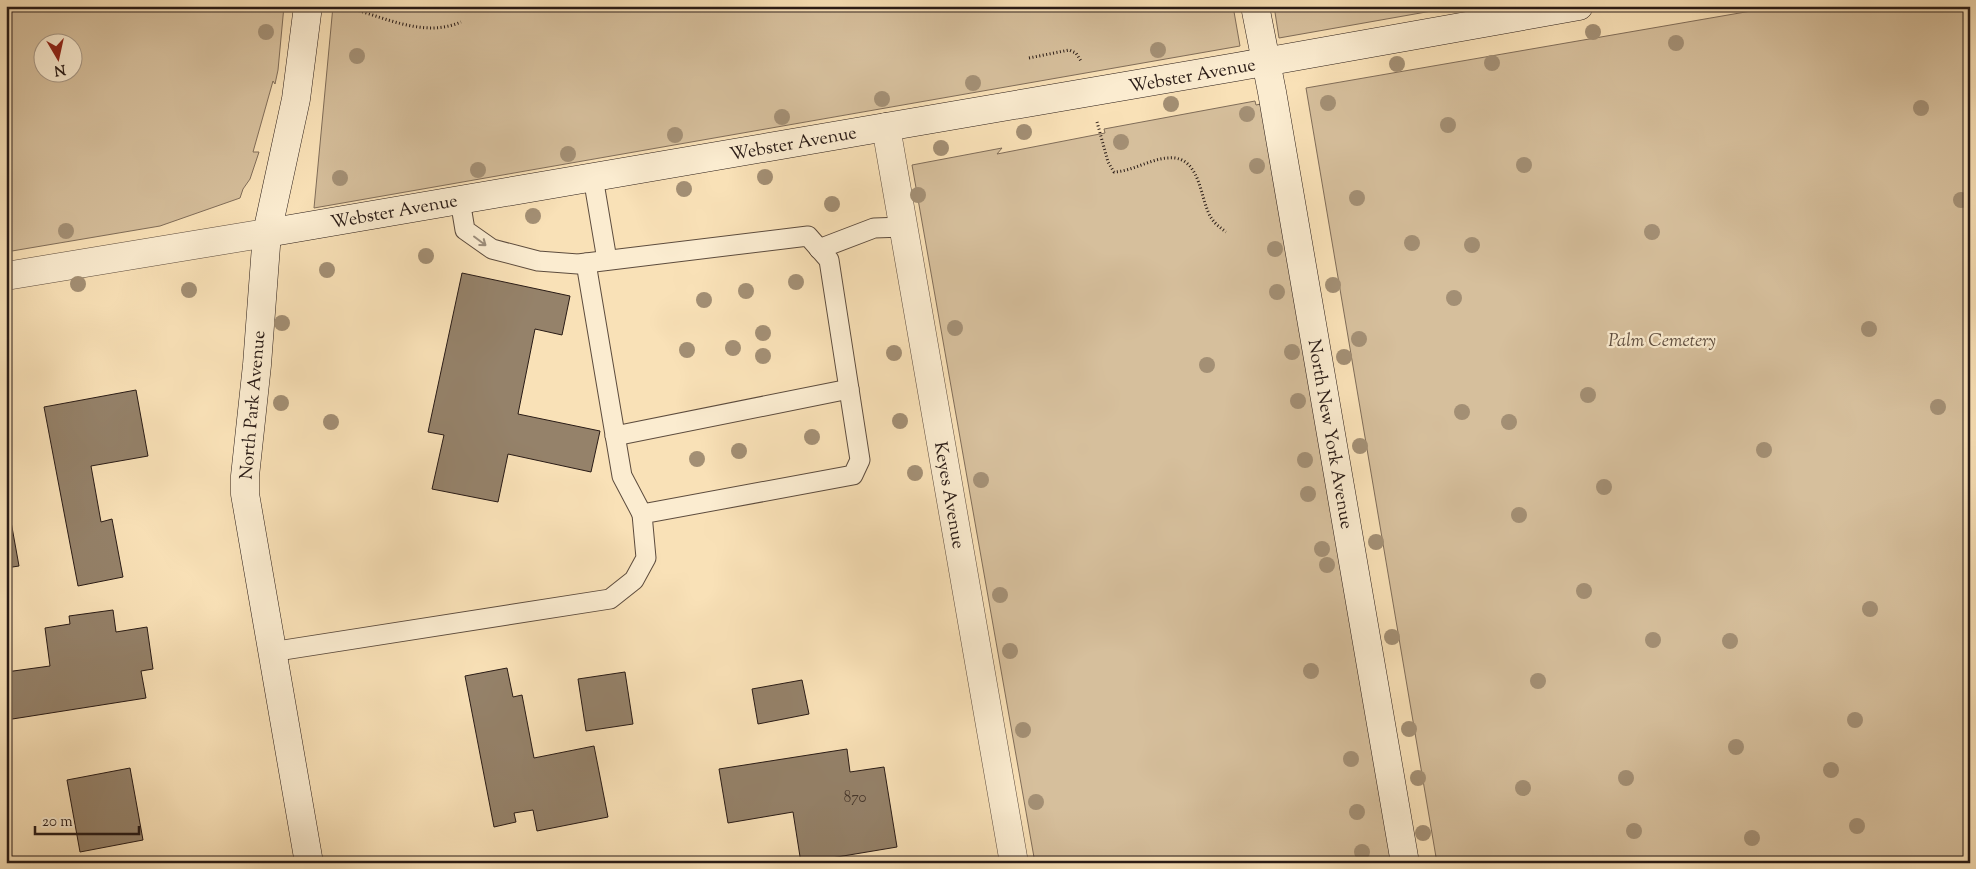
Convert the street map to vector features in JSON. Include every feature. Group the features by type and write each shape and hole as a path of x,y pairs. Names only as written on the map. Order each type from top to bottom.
{"street":[{"name":"North Park Avenue","path":"308,6 296,99 266,234 257,365 245,476 245,494 309,863"},
{"name":"North New York Avenue","path":"1255,6 1405,863"},
{"name":"Webster Avenue","path":"6,276 266,234 1266,62 1579,6"},
{"name":"Keyes Avenue","path":"886,127 1014,863"}],"lane":[{"path":"593,177 607,260"},
{"path":"460,200 465,230 492,249 538,261 582,263 808,236 829,260 860,460 853,475 642,514"},
{"path":"819,249 874,228 904,227"},
{"path":"271,652 610,599 634,580 646,558 642,514 622,476 582,263"},
{"path":"615,436 849,389"}],"path":[{"path":"342,6 361,10 396,23 424,28 443,28 461,22"},
{"path":"361,10 369,6"},
{"path":"1029,58 1070,50 1076,53 1081,61 1108,162 1114,172 1162,159 1176,158 1184,162 1197,178 1211,218 1226,232"}],"green space":[{"path":"6,6 284,6 275,84 273,81 253,152 259,152 250,179 243,189 240,198 160,226 6,252"},
{"path":"333,6 1233,6 1240,46 314,208"},
{"path":"1274,6 1460,6 1279,38"},
{"name":"Palm Cemetery","path":"1780,6 1970,6 1970,863 1437,863 1306,88"},
{"path":"1255,101 1256,105 1270,102 1395,863 1035,863 912,165 1002,148 997,154 1105,133 1104,129"}],"building":[{"path":"462,273 570,296 562,335 535,329 518,414 600,431 591,472 508,454 498,502 432,489 444,435 428,432"},
{"path":"136,390 148,456 91,466 101,522 112,519 123,577 78,586 44,407"},
{"path":"6,505 8,505 19,566 6,568"},
{"path":"113,610 116,632 147,627 153,669 141,671 146,698 6,720 6,672 50,666 45,628 70,624 69,616"},
{"path":"507,668 513,697 522,695 534,758 594,746 608,817 537,831 533,810 514,813 516,822 494,827 465,676"},
{"path":"625,672 633,724 586,731 578,679"},
{"path":"802,680 809,714 758,724 752,689"},
{"path":"847,749 850,772 884,767 897,847 801,863 793,812 728,823 719,769"},
{"path":"130,768 143,840 80,852 67,780"}]}
